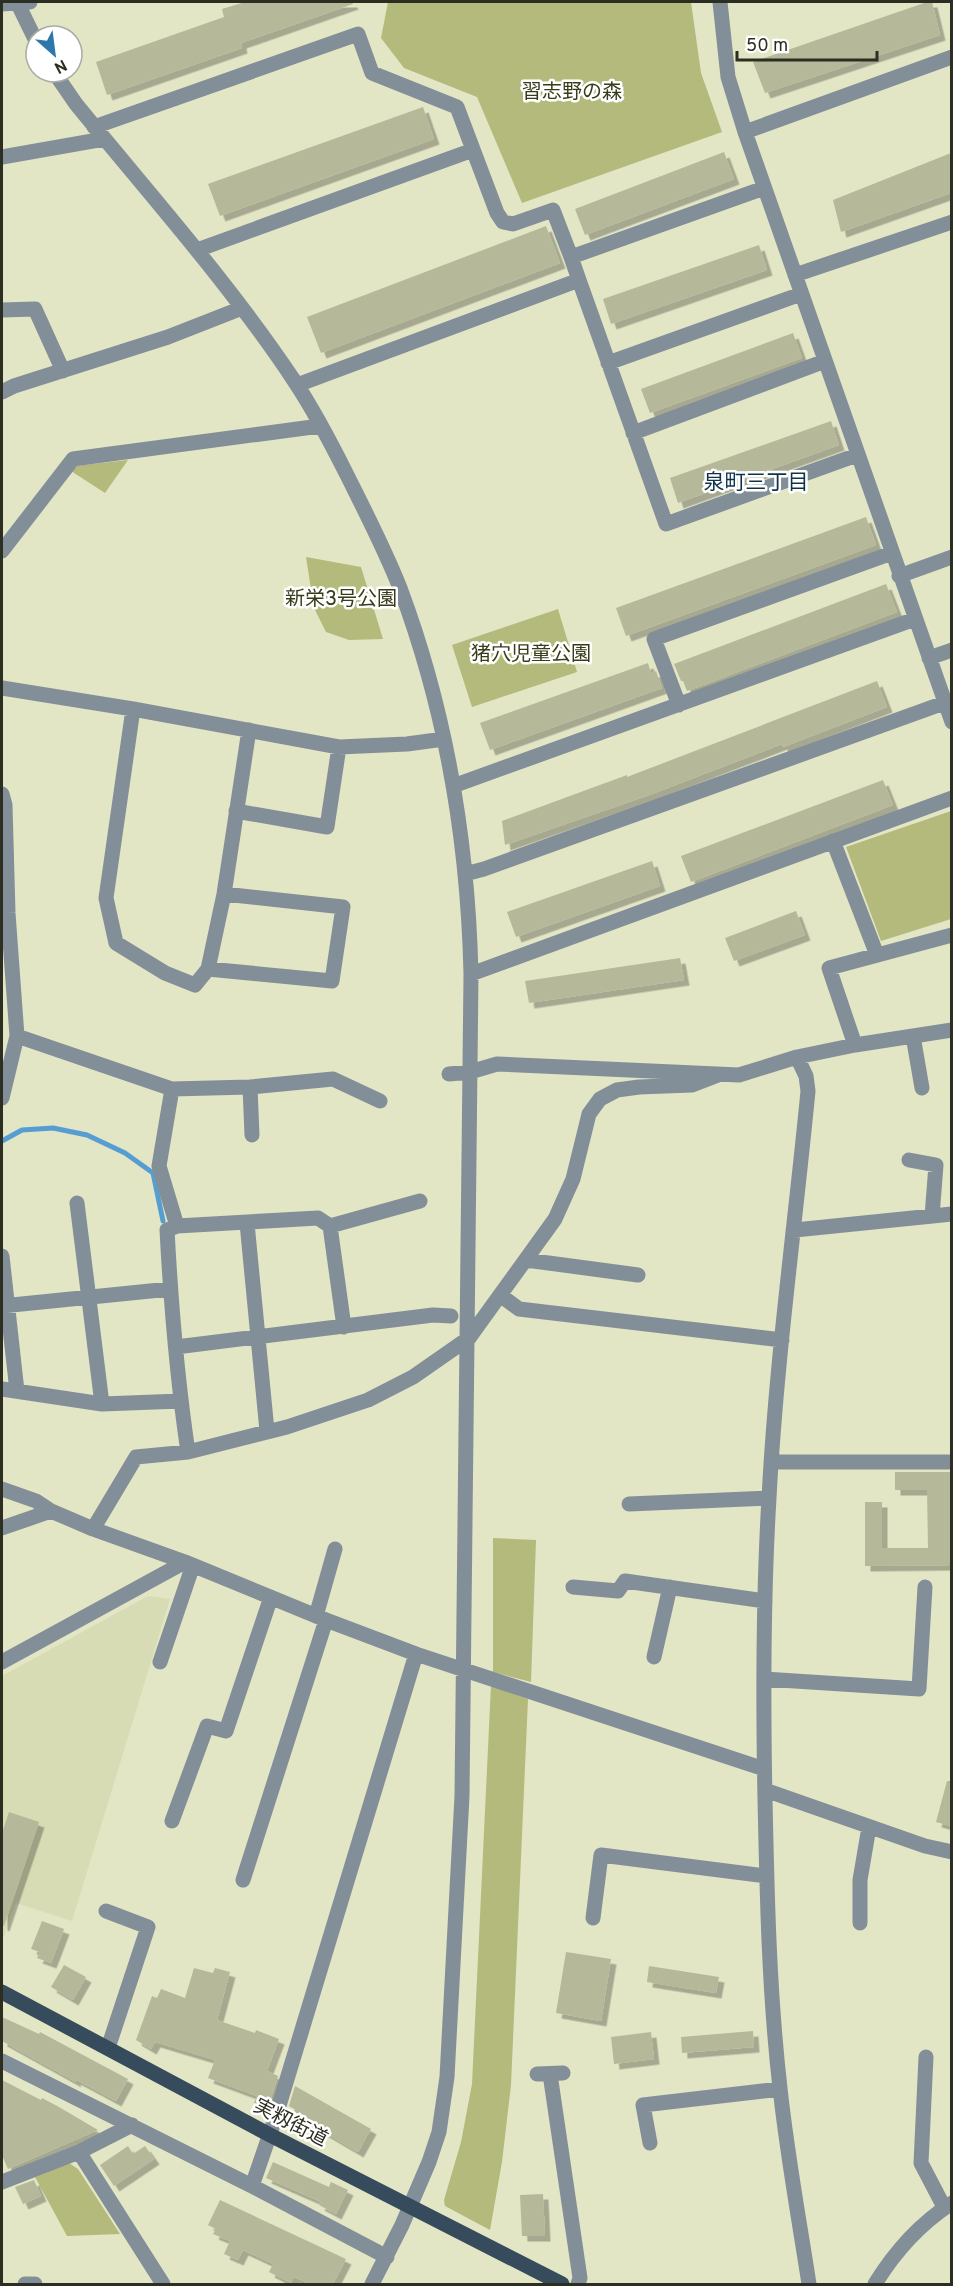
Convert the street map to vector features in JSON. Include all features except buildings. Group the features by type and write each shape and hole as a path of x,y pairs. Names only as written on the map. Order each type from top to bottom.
{"main road":[{"name":"実籾街道","path":"2,1992 270,2135 561,2284"}],"street":[{"path":"2,4 22,2 30,24"},
{"path":"720,2 728,77 745,132 951,722"},
{"path":"94,127 358,34 372,73 457,107 497,213 503,222 513,224 553,210 666,524 857,455"},
{"path":"745,132 951,57"},
{"path":"63,84 94,127 243,308 297,385 320,426 375,531 400,589 421,654 444,739 453,786 470,920 471,974 469,1338 460,1820 444,2104 439,2132 411,2207 372,2284"},
{"path":"2,157 104,139"},
{"path":"197,250 473,150"},
{"path":"571,257 764,188"},
{"path":"795,275 951,222"},
{"path":"297,385 579,280"},
{"path":"608,363 801,294"},
{"path":"2,392 14,386 168,337 243,308"},
{"path":"2,309 34,309 63,371"},
{"path":"633,433 825,362"},
{"path":"2,551 73,459 320,426"},
{"path":"679,705 654,639 892,553"},
{"path":"899,576 951,557"},
{"path":"453,786 915,619"},
{"path":"929,658 951,650"},
{"path":"2,688 133,709 339,747 407,744 444,739"},
{"path":"465,874 944,703"},
{"path":"133,709 106,898 116,943 165,973 195,985 208,969 224,894 249,730"},
{"path":"236,811 327,827 339,747"},
{"path":"2,794 5,805 8,884 5,911 17,1036 2,1098"},
{"path":"471,974 951,798"},
{"path":"833,841 877,955"},
{"path":"208,969 332,981 343,907 224,894"},
{"path":"855,1045 829,968 951,935"},
{"path":"449,1074 470,1072 497,1064 739,1075 797,1057 855,1045 951,1030"},
{"path":"17,1036 172,1089 250,1087 333,1079 380,1101"},
{"path":"913,1036 922,1088"},
{"path":"797,1057 806,1076 808,1091 782,1340 769,1498 765,1601 764,1769 766,1876 780,2089 809,2284"},
{"path":"93,1529 136,1457 188,1452 287,1427 368,1400 413,1377 469,1338 555,1219 573,1179 590,1114 600,1099 617,1090 692,1085 718,1075"},
{"path":"250,1087 252,1135"},
{"path":"172,1089 159,1166 177,1226"},
{"path":"909,1160 936,1166 932,1216"},
{"path":"330,1226 420,1201"},
{"path":"77,1203 102,1404"},
{"path":"795,1230 951,1215"},
{"path":"188,1452 170,1289 167,1230 177,1226 318,1218 330,1226 344,1327"},
{"path":"247,1223 267,1431"},
{"path":"2,1256 4,1306 17,1391"},
{"path":"526,1260 638,1275"},
{"path":"4,1306 170,1289"},
{"path":"500,1295 519,1309 782,1340"},
{"path":"176,1347 434,1315 452,1316"},
{"path":"2,1389 102,1404 181,1401"},
{"path":"772,1462 951,1462"},
{"path":"2,1489 36,1501 51,1511 93,1529 189,1564 416,1654 764,1769"},
{"path":"630,1504 769,1498"},
{"path":"2,1528 51,1511"},
{"path":"243,1880 321,1618 335,1549"},
{"path":"160,1662 189,1564"},
{"path":"2,1662 189,1564"},
{"path":"573,1587 618,1591 625,1581 765,1601"},
{"path":"654,1657 670,1587"},
{"path":"764,1680 919,1689 925,1587"},
{"path":"172,1821 207,1726 226,1731 271,1597"},
{"path":"252,2186 270,2135 416,1654"},
{"path":"765,1790 924,1846 951,1852"},
{"path":"860,1923 860,1880 869,1827"},
{"path":"593,1918 601,1855 766,1876"},
{"path":"106,1911 148,1927 108,2048"},
{"path":"875,2284 912,2235 948,2205 921,2163 926,2057"},
{"path":"2,2061 252,2186 387,2257"},
{"path":"550,2074 580,2278 578,2284"},
{"path":"650,2143 643,2105 780,2089"},
{"path":"2,2182 79,2152 132,2125"},
{"path":"79,2152 163,2284"},
{"path":"25,2284 35,2284"}],"shaded area":[{"path":"148,1596 170,1599 72,1921 16,1903 2,1941 2,1676"}],"green space":[{"name":"習志野の森","path":"388,2 691,2 701,73 722,132 522,203 477,97 404,68 381,38"},
{"path":"128,460 105,493 71,471 75,466"},
{"name":"新栄3号公園","path":"306,557 361,567 383,639 349,640 326,632 314,608"},
{"name":"猪穴児童公園","path":"558,609 577,672 472,707 452,645"},
{"path":"951,811 951,919 881,941 846,847"},
{"path":"493,1538 536,1540 531,1682 493,1672"},
{"path":"491,1685 528,1699 511,2085 502,2162 490,2230 445,2206 444,2200 461,2142 472,2084"},
{"path":"69,2163 78,2169 120,2234 67,2236 35,2177"}],"waterway":[{"path":"2,1141 22,1130 53,1128 87,1135 125,1153 153,1173 163,1221"}],"district":[{"name":"泉町三丁目","path":"756,482"}]}
